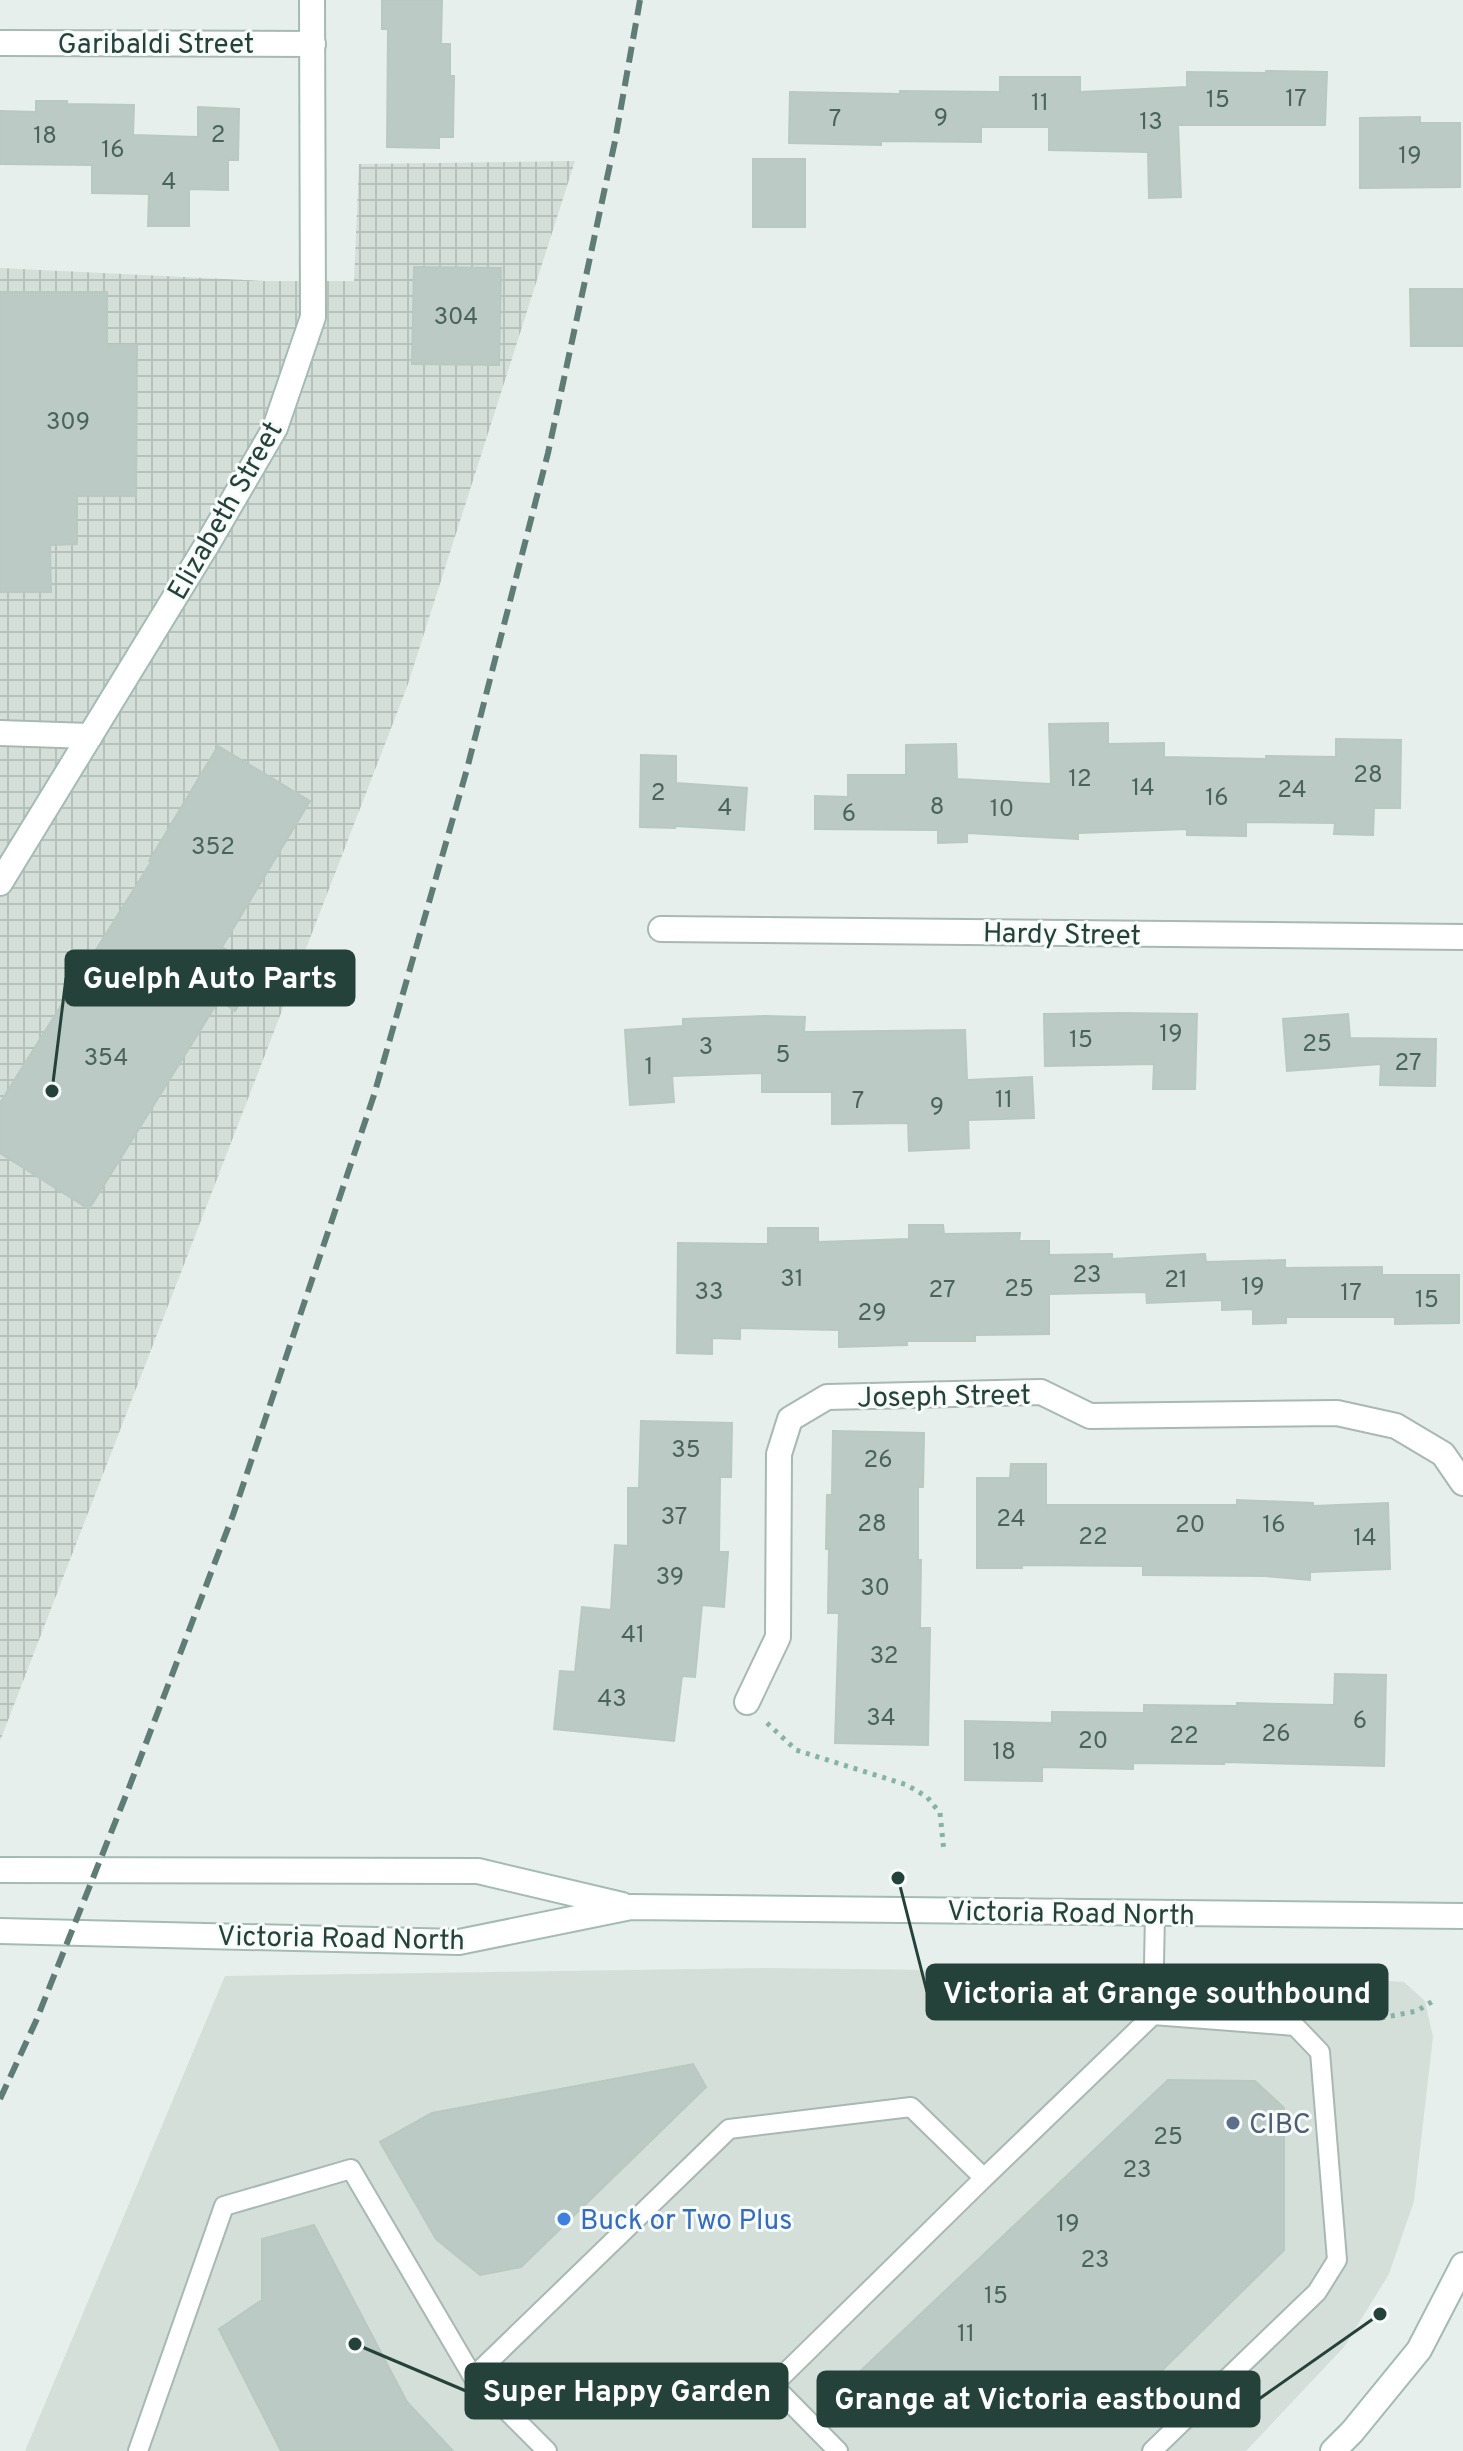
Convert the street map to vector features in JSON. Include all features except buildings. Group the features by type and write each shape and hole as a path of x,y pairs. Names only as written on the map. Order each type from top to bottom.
{"main road":[{"name":"Elizabeth Street","path":"0,883 275,428 313,317 312,0"},
{"name":"Garibaldi Street","path":"0,43 313,44"},
{"path":"0,733 90,736"},
{"name":"Hardy Street","path":"661,929 1463,937"},
{"name":"Joseph Street","path":"747,1702 778,1637 779,1454 790,1419 827,1397 1041,1392 1090,1416 1337,1413 1396,1426 1443,1454 1463,1483"},
{"name":"Victoria Road North","path":"0,1870 478,1871 631,1907"},
{"name":"Victoria Road North","path":"0,1931 459,1942 631,1907 1463,1916"},
{"path":"1333,2451 1419,2350 1463,2265"}],"lane":[{"path":"838,2451 773,2385 1153,2015 1155,1913"},
{"path":"1152,2451 1317,2292 1337,2260 1320,2052 1295,2026 1153,2015"},
{"path":"473,2377 729,2129 911,2107 984,2178"},
{"path":"138,2451 224,2206 351,2169 473,2377 547,2451"}],"path":[{"path":"747,1702 796,1750 907,1785 927,1797 940,1813 944,1852"},
{"path":"1381,2018 1417,2011 1433,2001"}],"shaded area":[{"path":"575,161 407,687 0,1741 0,268 264,281 354,281 359,164"},
{"path":"767,1968 1275,1974 1404,1982 1425,2001 1433,2037 1414,2201 1389,2274 1344,2347 1246,2451 25,2451 225,1976"}],"railway":[{"path":"0,2099 36,2021 233,1515 374,1095 467,769 548,453 615,141 640,0"}],"place":[{"name":"Guelph Auto Parts","path":"52,1091"},
{"name":"Victoria at Grange southbound","path":"898,1878"},
{"name":"CIBC","path":"1233,2123"},
{"name":"Buck or Two Plus","path":"564,2219"},
{"name":"Grange at Victoria eastbound","path":"1380,2314"},
{"name":"Super Happy Garden","path":"355,2344"}]}
